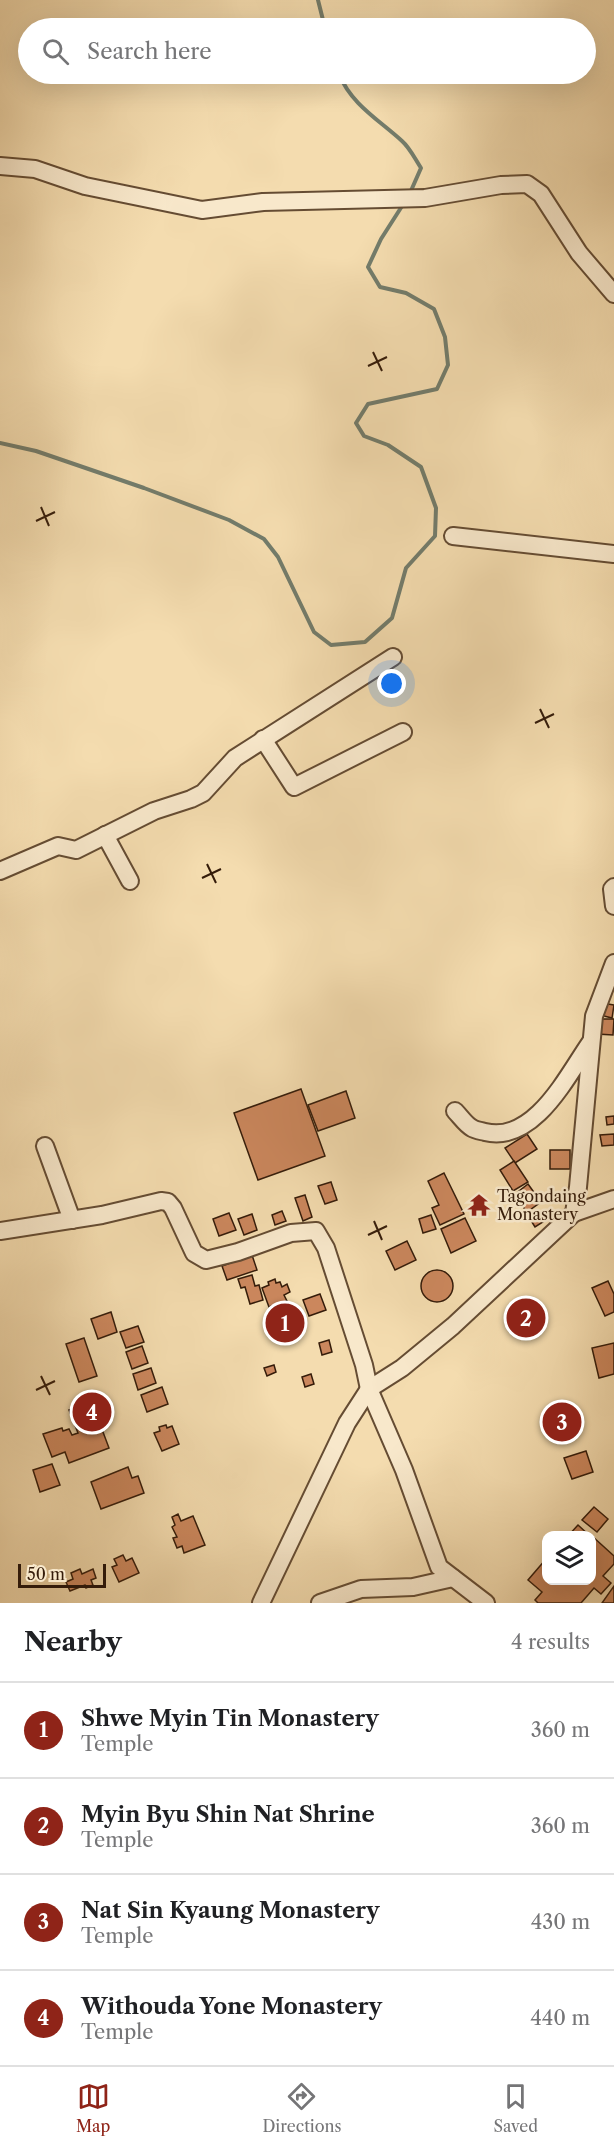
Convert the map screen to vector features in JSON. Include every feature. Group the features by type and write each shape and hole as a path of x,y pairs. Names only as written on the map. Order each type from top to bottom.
{"street":[{"path":"0,166 36,169 85,186 202,210 263,202 425,198 501,184 527,184 541,194 579,253 614,294"},
{"path":"453,537 614,554"},
{"path":"0,871 58,846 76,850 154,811 203,793 235,758 393,657"},
{"path":"263,739 294,787 403,732"},
{"path":"105,835 130,881"},
{"path":"614,887 612,890 614,906"},
{"path":"574,1213 594,1016 614,963"},
{"path":"455,1111 471,1128 489,1133 504,1133 519,1128 536,1117 554,1096 591,1042"},
{"path":"45,1146 72,1220"},
{"path":"261,1603 347,1423 369,1389 402,1368 453,1326 574,1213 614,1199"},
{"path":"0,1231 72,1220 161,1201 168,1202 194,1253 206,1260 228,1255 291,1233 316,1231 326,1248 364,1365 369,1389 404,1470 439,1567 486,1603"},
{"path":"320,1603 361,1589 413,1587 453,1578"}],"building":[{"path":"602,1003 614,1005 612,1018 600,1015"},
{"path":"598,1019 614,1019 613,1035 597,1034"},
{"path":"301,1089 325,1156 258,1180 234,1113"},
{"path":"346,1091 355,1118 318,1131 308,1105"},
{"path":"614,1116 614,1124 607,1125 606,1117"},
{"path":"527,1134 537,1149 515,1163 505,1148"},
{"path":"614,1134 614,1145 602,1146 600,1135"},
{"path":"550,1150 570,1150 570,1169 550,1169"},
{"path":"514,1161 528,1182 513,1191 500,1170"},
{"path":"444,1173 464,1214 440,1225 432,1208 439,1205 428,1181"},
{"path":"331,1182 337,1200 325,1204 318,1186"},
{"path":"528,1184 541,1202 527,1212 514,1195"},
{"path":"305,1195 312,1217 303,1221 295,1198"},
{"path":"282,1211 286,1221 275,1225 272,1215"},
{"path":"229,1213 236,1230 219,1236 213,1219"},
{"path":"542,1213 546,1220 535,1227 530,1219"},
{"path":"252,1214 257,1230 244,1235 238,1219"},
{"path":"431,1215 436,1229 423,1233 419,1219"},
{"path":"465,1218 476,1241 451,1253 441,1229"},
{"path":"407,1241 416,1260 395,1270 386,1251"},
{"path":"252,1255 257,1270 227,1280 222,1266"},
{"path":"437,1270 449,1274 453,1286 449,1298 437,1302 425,1298 421,1286 425,1274"},
{"path":"252,1275 255,1286 259,1285 263,1300 250,1304 245,1287 241,1288 238,1279"},
{"path":"275,1279 276,1283 280,1282 282,1287 287,1284 290,1292 284,1295 287,1301 269,1307 262,1288"},
{"path":"608,1281 614,1294 614,1312 605,1316 592,1288"},
{"path":"320,1294 326,1310 309,1316 303,1300"},
{"path":"526,1302 542,1323 528,1334 512,1313"},
{"path":"111,1312 117,1332 98,1339 91,1319"},
{"path":"138,1326 144,1342 126,1348 120,1332"},
{"path":"84,1338 97,1376 79,1382 66,1344"},
{"path":"329,1340 332,1352 322,1355 319,1343"},
{"path":"614,1343 614,1374 599,1378 592,1348"},
{"path":"142,1346 148,1363 132,1369 126,1352"},
{"path":"274,1365 276,1372 267,1376 264,1368"},
{"path":"151,1368 156,1383 138,1390 133,1374"},
{"path":"311,1374 314,1384 305,1387 302,1377"},
{"path":"162,1387 168,1404 147,1412 141,1395"},
{"path":"88,1403 94,1419 88,1422 91,1428 100,1424 109,1448 69,1463 65,1452 52,1457 43,1434 62,1428 63,1431 69,1429 72,1435 78,1433 69,1410"},
{"path":"166,1425 167,1428 172,1426 179,1444 162,1451 154,1433 160,1431 159,1427"},
{"path":"586,1451 593,1472 572,1479 564,1458"},
{"path":"52,1464 60,1485 40,1492 33,1470"},
{"path":"128,1467 132,1478 138,1476 144,1493 101,1509 91,1482"},
{"path":"594,1507 608,1519 597,1532 582,1520"},
{"path":"178,1514 181,1521 193,1516 205,1545 184,1553 182,1546 177,1548 173,1538 177,1537 172,1527 175,1525 172,1517"},
{"path":"578,1525 585,1531 573,1531"},
{"path":"596,1540 614,1556 614,1564 603,1576 611,1583 601,1594 594,1588 581,1603 538,1603 535,1600 542,1592 528,1580 542,1564 542,1585 596,1585"},
{"path":"123,1555 126,1561 132,1558 139,1573 119,1582 112,1567 117,1565 114,1559"},
{"path":"80,1569 82,1574 93,1569 96,1578 91,1580 93,1585 86,1588 85,1585 70,1591 66,1582 73,1579 71,1573"},
{"path":"614,1586 614,1603 602,1603"}],"waterway":[{"path":"318,0 322,18"},
{"path":"344,84 366,111 405,144 421,168 410,193"},
{"path":"0,443 36,451 144,488 229,520 264,539 278,557 314,632 331,645 365,642 392,618 406,568 435,536 436,508 421,467 388,445 364,436 356,423 368,404 437,389 448,365 445,337 434,309 406,293 380,287 368,267 381,239 404,203"}],"place":[{"name":"Tagondaing Monastery","path":"479,1205"},
{"name":"Myin Byu Shin Nat Shrine","path":"526,1318"},
{"name":"Shwe Myin Tin Monastery","path":"285,1323"},
{"name":"Withouda Yone Monastery","path":"92,1412"},
{"name":"Nat Sin Kyaung Monastery","path":"562,1422"}]}
